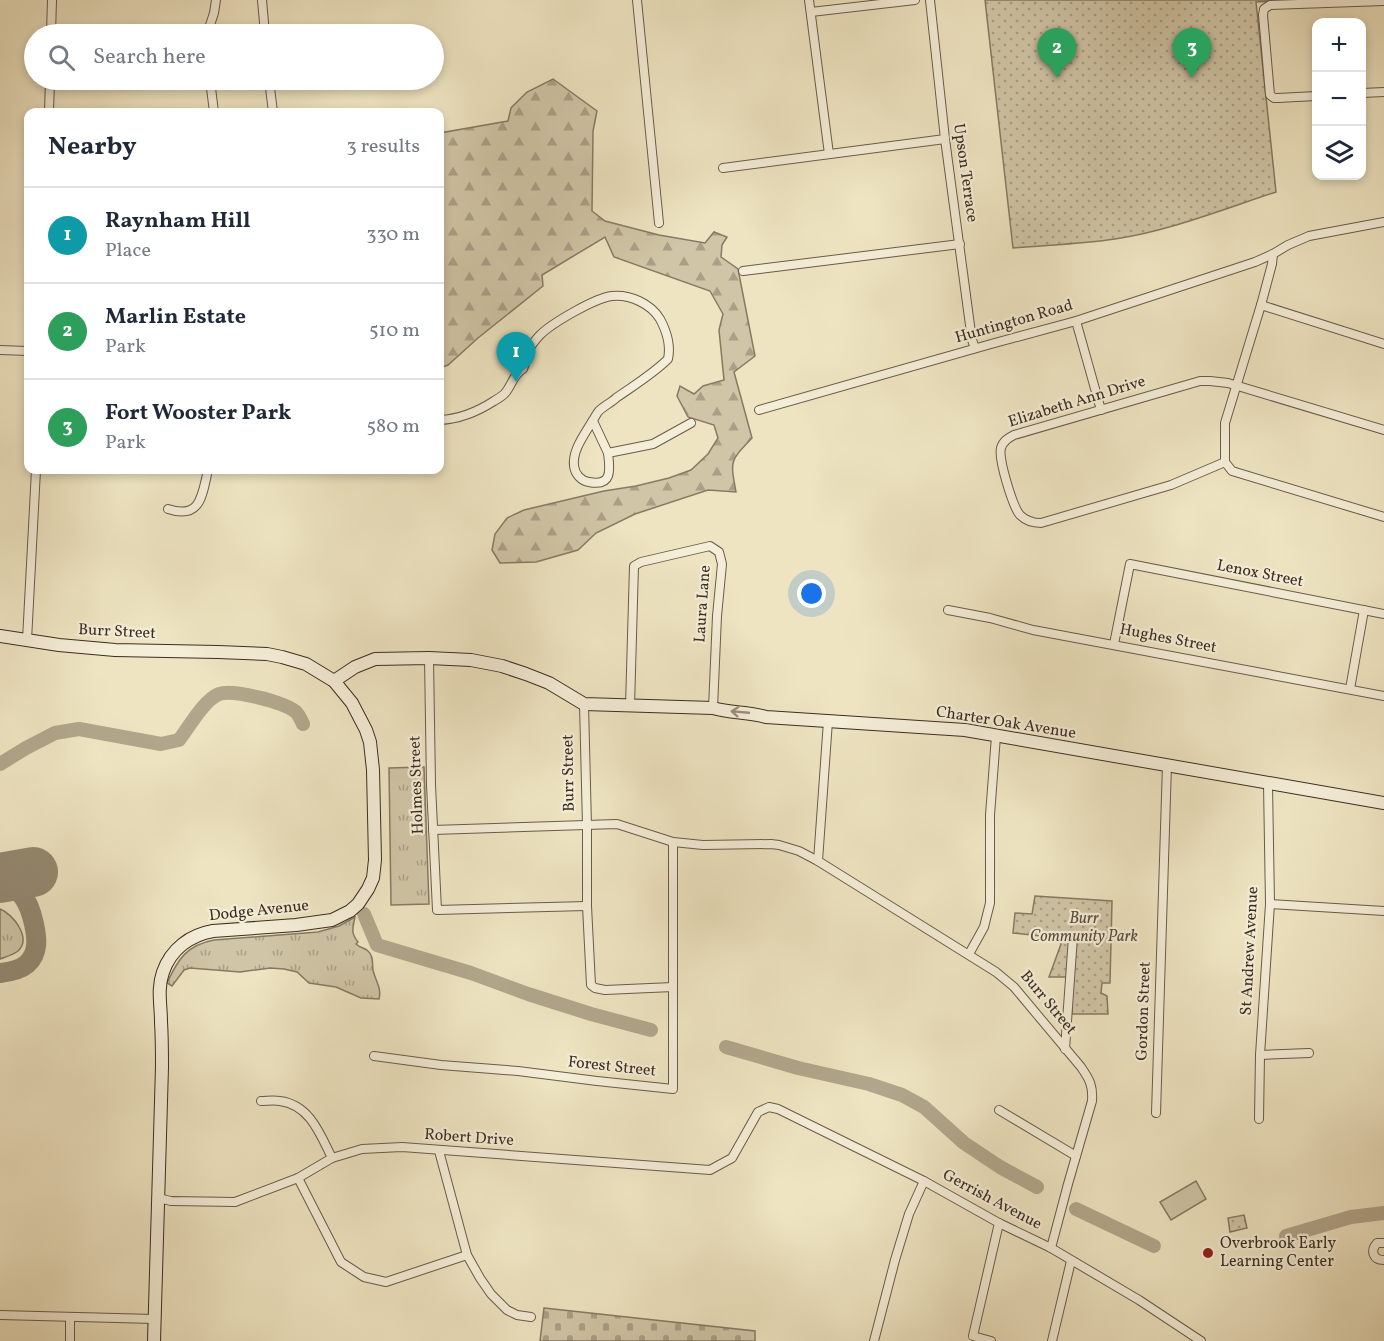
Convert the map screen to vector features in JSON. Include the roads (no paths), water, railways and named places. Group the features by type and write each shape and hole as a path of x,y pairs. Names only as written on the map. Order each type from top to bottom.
{"main road":[{"name":"Burr Street","path":"0,636 115,650 267,654 306,664 334,681"},
{"path":"334,681 371,660 385,658 471,660 502,666 549,683 584,704"},
{"name":"Dodge Avenue","path":"154,1341 162,1048 159,986 163,970 180,945 206,932 306,924 338,918 358,904 373,878 375,837 370,742 361,717 334,681"},
{"name":"Charter Oak Avenue","path":"584,704 713,708 766,717 965,730 1384,803"}],"street":[{"path":"51,24 52,0"},
{"path":"210,24 216,0"},
{"path":"262,0 264,24"},
{"path":"637,0 659,223"},
{"path":"809,0 829,154"},
{"path":"811,12 915,0"},
{"name":"Upson Terrace","path":"930,0 945,139 972,340 975,348"},
{"path":"1312,96 1274,98 1270,95 1264,9 1270,5 1384,1"},
{"path":"49,108 50,90"},
{"path":"211,90 214,108"},
{"path":"270,90 272,108"},
{"path":"1366,93 1384,92"},
{"path":"723,168 945,139"},
{"name":"Huntington Road","path":"759,410 1076,321 1255,262 1284,246 1309,236 1384,222"},
{"path":"743,271 960,244"},
{"path":"1273,254 1261,305 1225,423 1225,462 1232,471 1384,517"},
{"path":"444,419 463,417 482,409 504,395 517,372 516,365 521,354 556,323 596,301 610,296 627,297 644,304 656,314 667,334 668,359 597,412 585,433 574,464 578,475 583,480 598,483 607,479 610,470 608,453 592,421"},
{"path":"1261,305 1384,344"},
{"path":"1076,321 1101,410"},
{"path":"0,350 24,351"},
{"name":"Elizabeth Ann Drive","path":"1225,462 1172,485 1041,523 1022,517 1015,508 1001,453 1004,442 1014,435 1200,381 1228,383 1384,430"},
{"path":"608,453 659,441 691,423"},
{"path":"27,640 36,474"},
{"path":"168,509 182,513 195,507 200,501 207,474"},
{"name":"Laura Lane","path":"630,706 634,566 640,562 710,546 719,552 722,564 713,708"},
{"name":"Lenox Street","path":"1114,645 1130,564 1384,614"},
{"name":"Hughes Street","path":"948,610 990,618 1033,630 1384,696"},
{"path":"1350,689 1364,610"},
{"name":"Holmes Street","path":"429,658 437,910 587,906"},
{"name":"Burr Street","path":"584,704 587,826 617,824 673,842 771,844 792,848 818,861 1006,979 1082,1067 1093,1089 1092,1101 1051,1248"},
{"path":"818,861 828,722"},
{"path":"969,954 984,927 990,903 990,815 996,736"},
{"name":"Gordon Street","path":"1156,1113 1167,765"},
{"name":"St Andrew Avenue","path":"1259,1119 1260,1055 1269,904 1268,784"},
{"path":"433,830 587,826 587,906 591,985 605,990 673,987"},
{"name":"Forest Street","path":"374,1056 672,1089 673,842"},
{"path":"1269,904 1384,911"},
{"path":"1065,1049 1073,937"},
{"path":"1260,1055 1309,1053"},
{"path":"261,1101 280,1101 297,1107 311,1119 332,1158"},
{"name":"Gerrish Avenue","path":"758,1112 769,1107 778,1109 924,1181 999,1223 1051,1248 1139,1300 1198,1340"},
{"path":"999,1110 1076,1156"},
{"name":"Robert Drive","path":"158,1198 171,1201 235,1202 298,1178 332,1158 362,1149 402,1148 710,1170 732,1158 758,1112"},
{"path":"439,1151 467,1255 491,1294 507,1310 517,1315 531,1317"},
{"path":"298,1178 341,1262 364,1277 386,1282 467,1255"},
{"path":"873,1341 909,1214 924,1181"},
{"path":"991,1341 973,1336 999,1223"},
{"path":"1384,1243 1377,1243 1373,1251 1373,1256 1384,1260"},
{"path":"1052,1341 1071,1261"},
{"path":"0,1315 154,1319"},
{"path":"70,1317 70,1341"}],"waterway":[{"path":"0,764 55,733 79,729 161,744 179,740 208,702 213,697 226,693 258,697 281,704 296,712 303,724"},
{"path":"364,914 377,945 471,973 591,1014 651,1030"},
{"path":"726,1047 798,1068 869,1084 902,1095 924,1107 964,1143 1000,1167 1037,1187"},
{"path":"1076,1209 1154,1246"},
{"path":"1286,1236 1351,1217 1384,1213"}],"place":[{"name":"Marlin Estate","path":"1057,78"},
{"name":"Fort Wooster Park","path":"1192,78"},
{"name":"Raynham Hill","path":"516,382"},
{"name":"Overbrook Early Learning Center","path":"1208,1253"}],"park label":[{"name":"Burr Community Park","path":"1084,928"}]}
